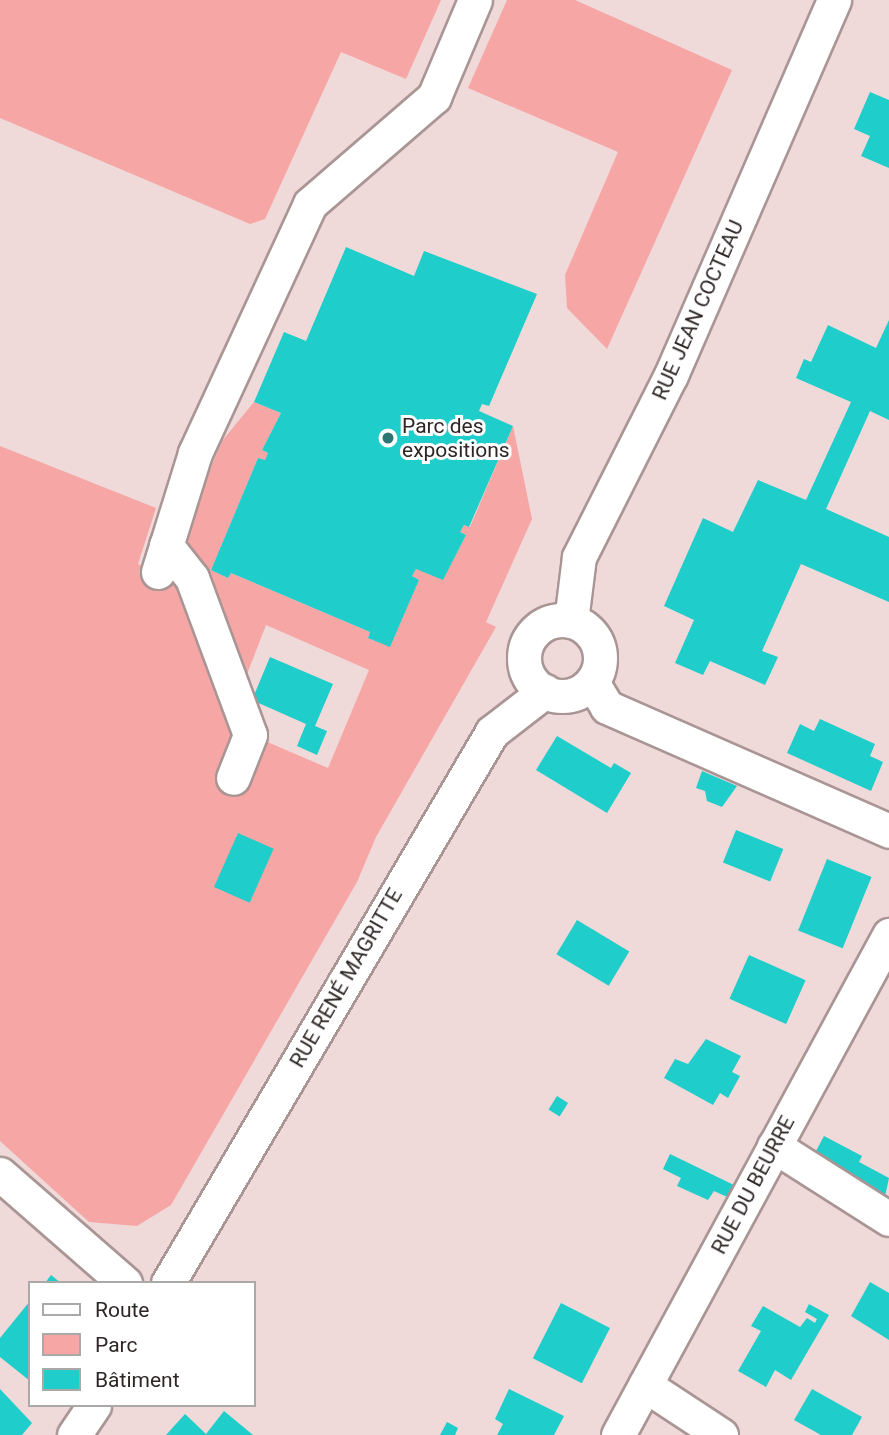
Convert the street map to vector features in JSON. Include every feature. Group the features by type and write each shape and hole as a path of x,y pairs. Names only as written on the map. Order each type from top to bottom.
{"street":[{"path":"233,778 250,735 192,578 162,558 195,453 310,204 434,97 475,0"},
{"name":"RUE JEAN COCTEAU","path":"571,621 579,557 671,375 834,0"},
{"path":"571,621 582,625 598,645 600,658 592,682 570,694 545,691 528,674 525,650 529,639 547,623 571,621"},
{"path":"592,682 607,707 889,831"},
{"name":"RUE RENÉ MAGRITTE","path":"169,1281 492,732 545,691"},
{"name":"RUE DU BEURRE","path":"618,1435 889,935"},
{"path":"774,1146 889,1219"},
{"path":"0,1174 123,1281"},
{"path":"645,1385 721,1435"},
{"path":"74,1435 93,1407"}],"green space":[{"path":"0,0 441,0 406,79 341,52 265,219 250,224 0,118"},
{"path":"507,0 575,0 732,70 607,349 567,308 565,275 618,152 468,88"},
{"path":"254,402 281,413 262,450 268,453 265,460 258,458 211,570 228,578 231,573 370,632 368,638 390,646 419,580 412,576 416,569 443,579 466,535 460,532 464,525 470,527 513,426 532,519 486,622 496,627 376,837 357,882 171,1205 137,1226 89,1222 0,1141 0,446 156,508 138,564 178,583 258,738 328,768 369,670 266,625 244,682 179,544 222,441"}],"building":[{"path":"870,92 889,100 889,168 861,156 870,136 854,129"},
{"name":"Parc des expositions","path":"346,247 414,276 424,251 537,294 489,406 482,404 479,411 513,426 469,527 464,525 460,532 466,535 443,580 416,569 412,576 419,580 390,647 368,638 370,632 231,573 228,578 211,570 258,458 265,460 268,453 262,450 281,413 254,402 284,332 306,341"},
{"path":"889,320 889,420 870,411 826,509 889,537 889,602 801,564 762,651 778,657 765,685 710,661 703,675 675,663 694,620 664,606 703,518 733,532 758,480 806,500 851,402 796,378 804,359 811,362 828,325 876,348"},
{"path":"270,657 333,684 315,726 327,731 317,755 297,746 306,724 252,700"},
{"path":"820,719 875,744 870,756 883,762 871,791 787,753 800,724 814,731"},
{"path":"557,736 611,768 614,763 631,773 607,813 536,770"},
{"path":"702,771 737,786 722,807 707,801 705,791 696,788"},
{"path":"736,830 783,849 770,882 723,862"},
{"path":"238,833 274,849 250,903 214,887"},
{"path":"827,859 872,877 843,948 798,930"},
{"path":"577,920 629,951 609,986 556,954"},
{"path":"749,955 806,980 786,1024 729,999"},
{"path":"706,1039 741,1056 732,1072 740,1076 728,1098 720,1093 713,1105 664,1078 675,1059 688,1064"},
{"path":"557,1096 568,1103 560,1116 549,1110"},
{"path":"824,1136 862,1156 859,1162 889,1178 883,1206 808,1166"},
{"path":"670,1154 740,1188 734,1200 714,1191 708,1200 677,1186 681,1178 663,1169"},
{"path":"51,1275 58,1281 46,1281"},
{"path":"870,1282 889,1293 889,1340 851,1316"},
{"path":"28,1303 28,1379 0,1357 0,1338"},
{"path":"561,1303 610,1328 582,1383 533,1358"},
{"path":"809,1304 829,1315 791,1380 775,1370 766,1387 738,1371 761,1331 751,1326 763,1306 800,1327 807,1318 815,1323 817,1319 805,1312"},
{"path":"0,1389 32,1423 22,1435 0,1435"},
{"path":"509,1389 564,1416 554,1435 497,1435 503,1424 495,1419"},
{"path":"812,1389 862,1417 852,1435 821,1435 794,1420"},
{"path":"224,1411 253,1435 166,1435 185,1414 206,1434"},
{"path":"447,1422 458,1428 455,1435 440,1435"}],"place":[{"name":"Parc des expositions","path":"388,438"}]}
